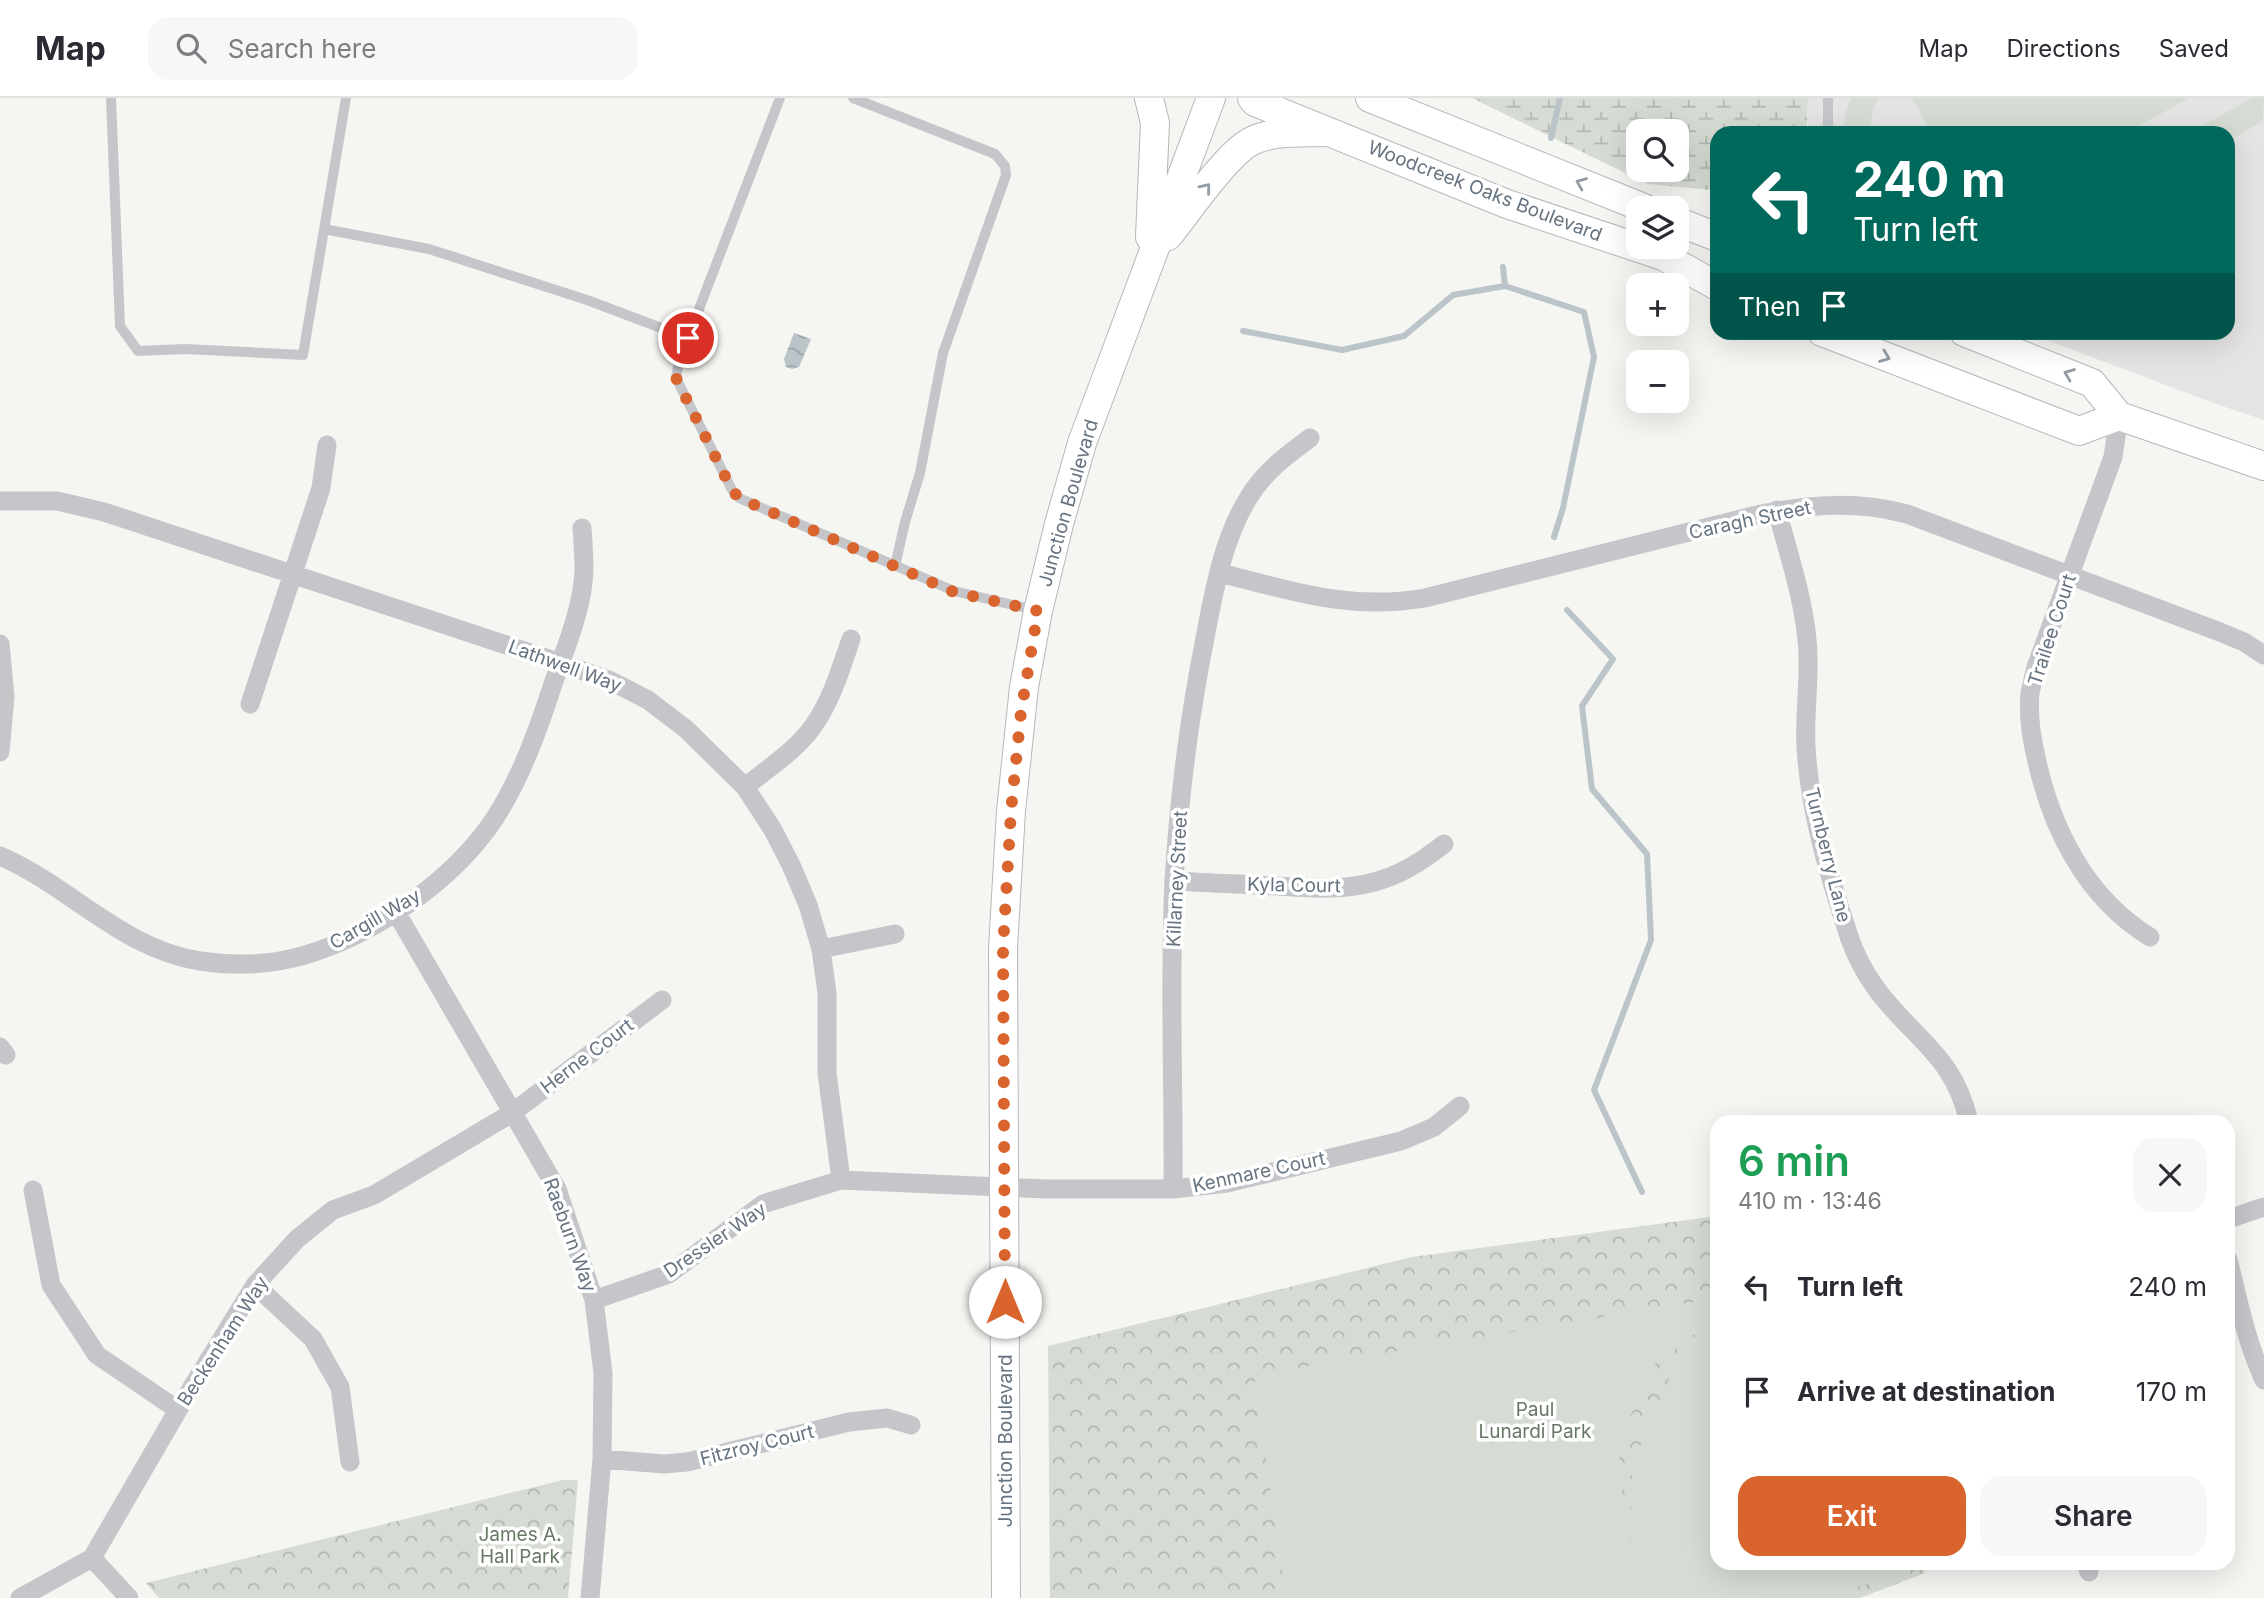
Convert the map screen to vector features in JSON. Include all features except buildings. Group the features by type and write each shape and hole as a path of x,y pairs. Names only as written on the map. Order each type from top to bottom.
{"main road":[{"path":"1149,98 1155,123 1149,260"},
{"name":"Junction Boulevard","path":"1006,1598 1003,948 1010,825 1024,687 1038,611 1082,443 1210,98"},
{"name":"Woodcreek Oaks Boulevard","path":"1252,98 1255,102 1507,204 1663,256 1710,282"},
{"path":"1370,98 1626,201"},
{"path":"1149,260 1238,149 1254,139 1270,135 1332,132"},
{"path":"1689,226 1710,234"},
{"path":"1843,340 2079,431 2119,416"},
{"path":"1984,340 2092,383 2119,416 2264,466"}],"street":[{"name":"Trailee Court","path":"2119,416 2113,457 2036,667 2031,692 2031,733 2051,813 2076,862 2115,911 2133,927 2150,937"},
{"name":"Killarney Street","path":"1173,1189 1174,881 1181,796 1202,650 1229,540 1248,498 1274,467 1310,438"},
{"path":"250,705 321,488 327,445"},
{"name":"Lathwell Way","path":"0,501 58,501 104,512 561,663 611,681 648,700 686,729 745,788 773,830 808,905 821,950 827,993 827,1073 841,1180"},
{"name":"Caragh Street","path":"1220,573 1327,599 1394,604 1777,510 1839,504 1889,509 1908,514 2220,632 2244,642 2264,655"},
{"name":"Turnberry Lane","path":"1777,510 1807,640 1806,743 1810,790 1846,930 1870,979 1884,999 1946,1065 1958,1088 1967,1115"},
{"name":"Cargill Way","path":"0,856 54,885 137,941 168,954 200,961 265,963 303,956 349,938 396,912 440,879 470,850 494,820 517,781 561,663 580,599 584,571 582,528"},
{"path":"745,788 791,749 813,726 832,694 851,639"},
{"path":"0,644 5,697 0,752"},
{"name":"Kyla Court","path":"1174,881 1347,887 1372,883 1411,868 1444,844"},
{"name":"Raeburn Way","path":"396,912 556,1189 594,1300 603,1373 602,1459 590,1598"},
{"path":"821,950 895,934"},
{"name":"Herne Court","path":"512,1113 662,1000"},
{"name":"Kenmare Court","path":"1004,1187 1173,1189 1227,1183 1401,1141 1434,1127 1460,1106"},
{"name":"Beckenham Way","path":"92,1558 255,1285 297,1239 333,1210 374,1195 512,1113"},
{"name":"Dressler Way","path":"594,1300 669,1274 763,1204 841,1180 1004,1187"},
{"path":"33,1190 51,1285 90,1345 97,1355 178,1410"},
{"path":"2235,1217 2264,1207"},
{"path":"255,1285 313,1339 340,1387 350,1462"},
{"path":"2235,1288 2252,1353 2264,1380"},
{"name":"Fitzroy Court","path":"602,1459 664,1464 687,1462 849,1422 887,1418 911,1425"},
{"path":"20,1598 92,1558 129,1598"}],"lane":[{"path":"111,98 120,326 138,351 185,349 303,355 346,98"},
{"path":"780,98 679,361 676,378 732,490 739,498 954,592 1038,611"},
{"path":"853,98 995,154 1004,166 1006,175 943,353 920,472 895,566"},
{"path":"1828,98 1828,126"},
{"path":"324,229 429,249 587,300 688,338"}],"shaded area":[{"path":"1808,98 2264,98 2264,420 2047,340 2235,340 2235,126 1808,126"}],"green space":[{"path":"1472,98 1808,98 1807,126 1710,126 1710,190 1648,184 1644,182 1689,182 1689,119 1626,119 1626,173"},
{"path":"1851,98 1878,98 1870,126 1844,126"},
{"path":"1912,98 2189,98 2139,126 1927,126"},
{"path":"2252,98 2264,98 2263,121 2235,137 2235,126 2202,126"},
{"name":"Paul Lunardi Park","path":"1710,1217 1710,1570 1924,1570 1925,1573 1860,1598 1050,1598 1048,1346 1412,1257"},
{"path":"1710,1299 1710,1322 1651,1367 1618,1447 1630,1582 1632,1465 1669,1379 1710,1340 1710,1570 1900,1570 1897,1577 1812,1598 1631,1598 1630,1593 1617,1598 1286,1598 1254,1375"},
{"name":"James A. Hall Park","path":"563,1480 578,1480 568,1598 159,1598 146,1583"}],"water":[{"path":"794,333 811,339 799,367 792,369 786,367 784,359"}],"waterway":[{"path":"1551,138 1560,98"},
{"path":"1503,267 1505,286 1584,312 1594,357 1563,508 1554,537"},
{"path":"1243,331 1342,350 1404,336 1453,295 1505,286"},
{"path":"1567,610 1613,659 1582,706 1592,789 1647,854 1651,940 1594,1090 1642,1192"}],"route":[{"path":"688,338 676,378 732,490 739,498 954,592 1038,611 1021,712 1011,811 1003,948 1005,1302"}]}
